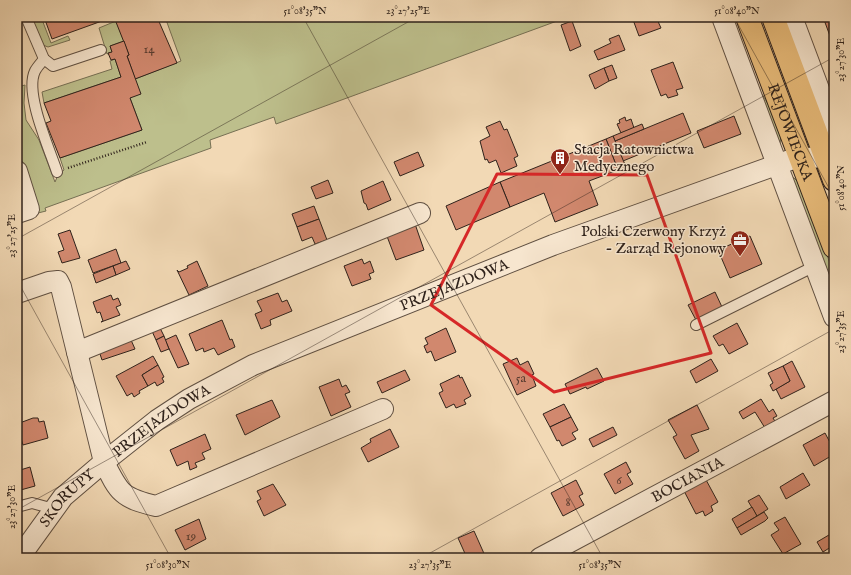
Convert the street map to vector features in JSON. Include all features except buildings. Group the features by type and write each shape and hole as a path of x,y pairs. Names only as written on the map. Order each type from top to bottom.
{"highway":[{"name":"REJOWIECKA","path":"747,17 834,247"},
{"name":"REJOWIECKA","path":"773,17 830,158 834,180"}],"street":[{"path":"722,17 834,317"},
{"path":"792,17 834,129"},
{"name":"PRZEJAZDOWA","path":"104,462 157,420 189,399 253,365 553,245 778,165 801,158 830,158"},
{"path":"17,172 23,211"},
{"path":"77,352 420,213"},
{"path":"17,293 49,282 58,281 61,287 104,462 117,488 132,500 156,506 382,409"},
{"name":"BOCIANIA","path":"540,558 834,401"},
{"name":"SKORUPY","path":"19,558 63,497 104,462"}],"lane":[{"path":"26,17 44,59 53,66 101,50"},
{"path":"44,59 35,72 31,86 34,102 60,171"},
{"path":"696,325 815,266"},
{"path":"17,507 32,503 54,509"}],"path":[{"path":"60,171 147,142"}],"highlighted area":[{"path":"497,174 647,175 711,353 554,392 431,305"}],"green space":[{"path":"31,17 41,17 51,43 68,36 70,40 48,47 43,45"},
{"path":"165,17 568,17 276,124 274,117 210,140 211,148 45,208 46,211 38,213 17,146 17,86 25,85 24,103 26,120 39,140 55,182 58,175 64,170 60,158 142,130 130,98 135,79 181,61"},
{"path":"116,21 124,41 110,46 112,52 107,54 99,28"},
{"path":"115,59 121,77 44,103 42,92 112,69 110,61"},
{"path":"754,82 777,122 781,139 779,146"},
{"path":"791,175 798,182 804,193 834,274 834,303"}],"place":[{"name":"Stacja Ratownictwa Medycznego","path":"560,175"},
{"name":"Polski Czerwony Krzyż - Zarząd Rejonowy","path":"740,257"}]}
